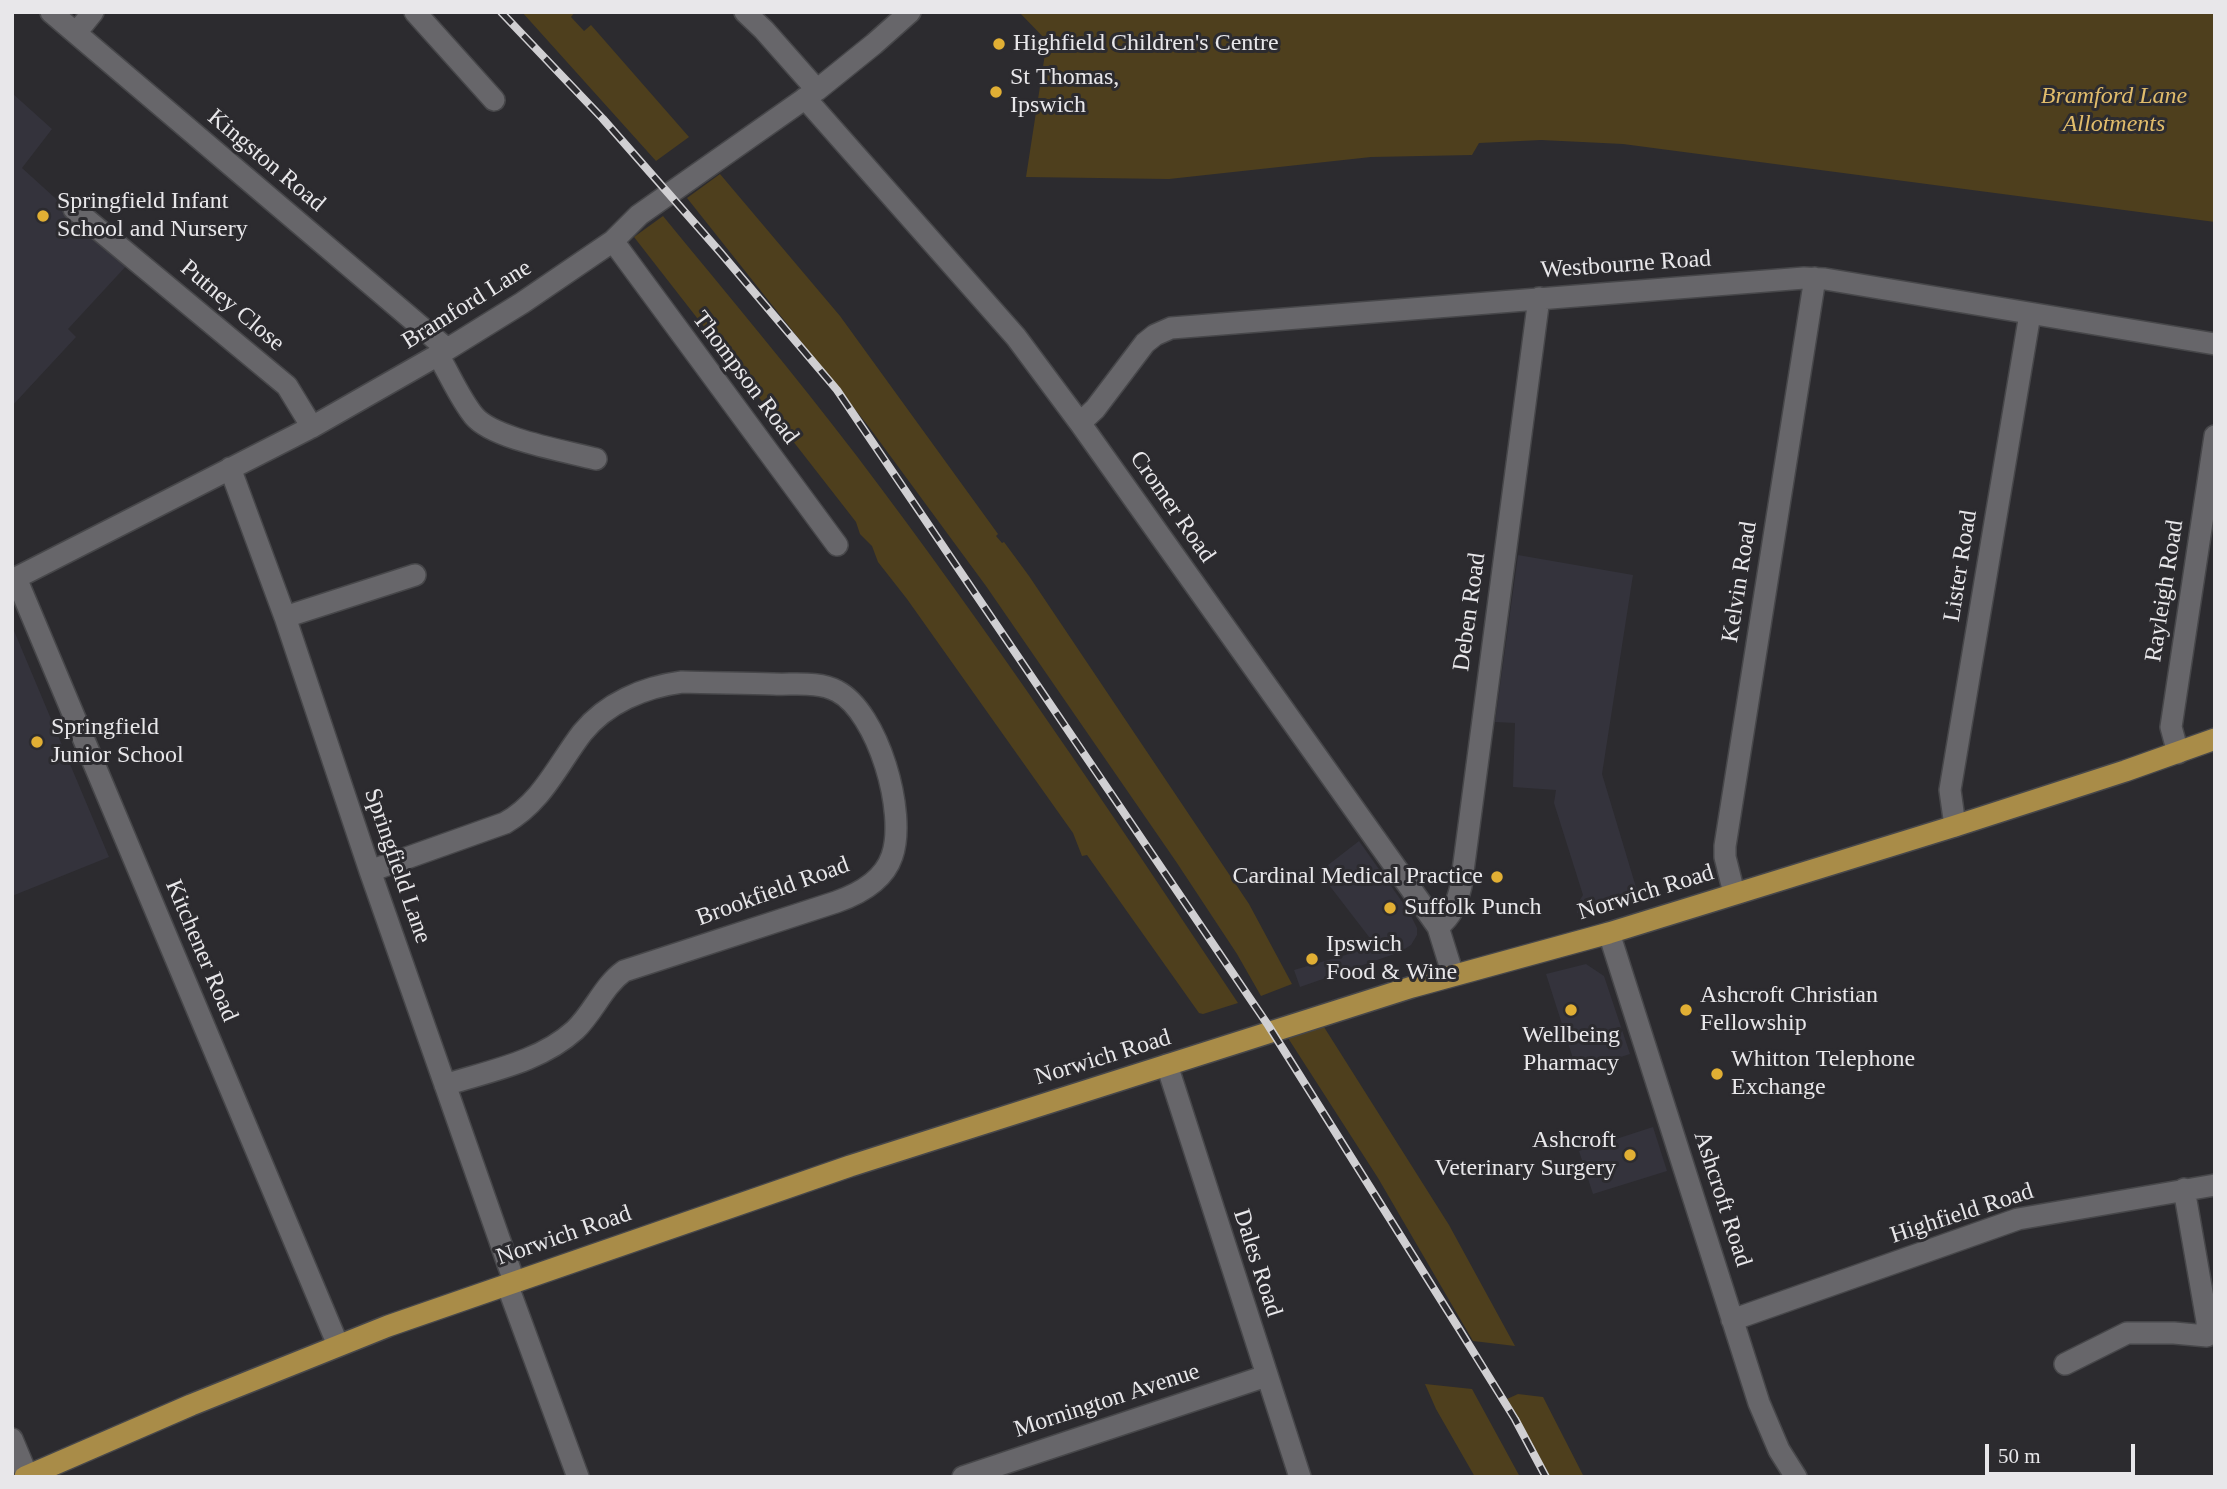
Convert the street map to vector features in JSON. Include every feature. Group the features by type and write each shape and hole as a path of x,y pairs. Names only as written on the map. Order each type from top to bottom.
{"main road":[{"name":"Norwich Road","path":"26,1476 338,1345 850,1166 1453,975 1609,933 1955,826 2178,753 2215,738"}],"street":[{"name":"Kingston Road","path":"51,12 443,352 473,415 484,426 500,433 596,459"},
{"path":"76,33 93,12"},
{"path":"415,12 494,100"},
{"name":"Cromer Road","path":"745,12 764,30 811,94 1002,320 1080,423 1438,927 1453,975"},
{"name":"Bramford Lane","path":"14,579 312,427 522,303 612,241 639,215 811,94 910,12"},
{"name":"Putney Close","path":"74,209 288,386 312,427"},
{"name":"Thompson Road","path":"612,241 837,545"},
{"name":"Westbourne Road","path":"1080,423 1095,409 1145,343 1171,328 1815,278 2215,344"},
{"name":"Kelvin Road","path":"1734,893 1725,846 1815,278"},
{"name":"Deben Road","path":"1438,927 1451,915 1461,886 1539,298"},
{"name":"Lister Road","path":"1955,826 1950,790 2030,314"},
{"name":"Rayleigh Road","path":"2178,753 2171,726 2215,436"},
{"name":"Springfield Lane","path":"230,468 285,617 578,1477"},
{"path":"285,617 415,575"},
{"name":"Kitchener Road","path":"14,579 338,1345"},
{"name":"Brookfield Road","path":"370,871 516,817 539,796 592,723 632,695 667,684 682,682 812,685 836,691 850,701 868,725 889,775 896,816 893,854 883,872 866,888 836,902 624,971 611,983 584,1021 555,1045 535,1056 445,1085"},
{"name":"Ashcroft Road","path":"1609,933 1766,1420 1779,1450 1796,1477"},
{"name":"Dales Road","path":"1167,1065 1300,1477"},
{"name":"Highfield Road","path":"1732,1320 2018,1219 2215,1185"},
{"path":"2065,1364 2127,1333 2207,1336 2207,1321 2184,1189"},
{"name":"Mornington Avenue","path":"964,1477 1266,1376"},
{"path":"12,1439 26,1476"}],"shaded area":[{"name":"Springfield Infant School and Nursery","path":"12,93 52,129 22,168 128,264 68,329 76,337 12,406"},
{"path":"1518,555 1633,575 1602,774 1638,894 1577,913 1578,903 1583,895 1554,803 1556,790 1513,787 1515,723 1495,722"},
{"name":"Springfield Junior School","path":"12,626 109,857 12,896"},
{"path":"1359,841 1408,910 1417,928 1417,935 1411,945 1400,952 1300,987 1294,970 1376,946 1319,872"},
{"path":"1586,964 1604,976 1630,1054 1577,1071 1546,974"},
{"path":"1653,1127 1667,1171 1593,1194 1579,1151"}],"green space":[{"path":"522,12 575,12 571,17 584,31 591,25 689,137 656,161"},
{"name":"Bramford Lane Allotments","path":"1019,12 2215,12 2215,222 1623,144 1541,140 1479,143 1472,155 1371,157 1169,179 1026,177 1047,41"},
{"path":"720,174 840,316 998,534 996,536 1004,542 1029,576 1249,904 1292,984 1261,996 1237,954 1177,863 986,586 869,427 687,198"},
{"path":"663,216 809,395 906,522 1052,726 1238,1003 1199,1013 1087,855 1082,856 1073,833 878,562 872,546 860,534 856,522 634,237"},
{"path":"1324,1027 1449,1225 1515,1346 1473,1341 1378,1178 1288,1038"},
{"path":"1425,1384 1472,1389 1520,1477 1475,1477 1436,1409"},
{"path":"1518,1394 1543,1397 1584,1477 1549,1477 1507,1399"}],"railway":[{"path":"501,12 603,119 837,390 1268,1025 1515,1419 1546,1477"}],"place":[{"name":"Highfield Children's Centre","path":"999,44"},
{"name":"St Thomas, Ipswich","path":"996,92"},
{"name":"Springfield Infant School and Nursery","path":"43,216"},
{"name":"Springfield Junior School","path":"37,742"},
{"name":"Cardinal Medical Practice","path":"1497,877"},
{"name":"Suffolk Punch","path":"1390,908"},
{"name":"Ipswich Food & Wine","path":"1312,959"},
{"name":"Wellbeing Pharmacy","path":"1571,1010"},
{"name":"Ashcroft Christian Fellowship","path":"1686,1010"},
{"name":"Whitton Telephone Exchange","path":"1717,1074"},
{"name":"Ashcroft Veterinary Surgery","path":"1630,1155"}]}
